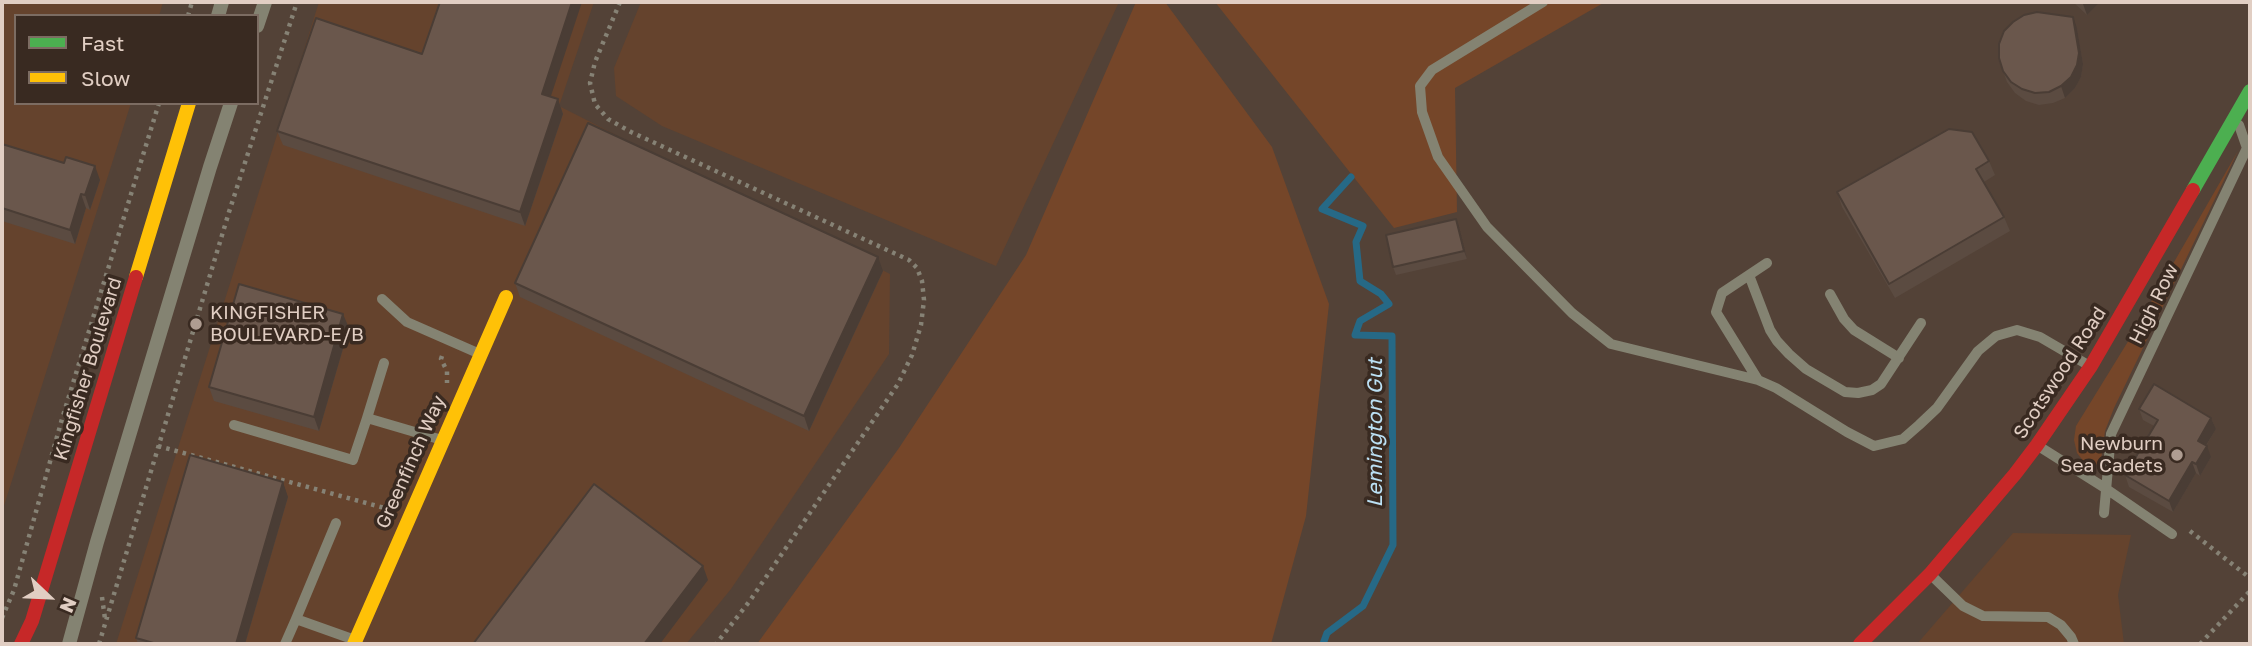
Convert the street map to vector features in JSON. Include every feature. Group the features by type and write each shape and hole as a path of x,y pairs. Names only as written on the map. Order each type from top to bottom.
{"street":[{"path":"259,20 265,2"},
{"name":"Scotswood Road","path":"1860,644 1930,574 2037,445 2091,366 2250,91"},
{"name":"Kingfisher Boulevard","path":"21,644 28,633 36,608 188,105"},
{"path":"69,644 101,529 230,105"},
{"name":"Greenfinch Way","path":"354,642 506,297"}],"lane":[{"path":"1543,2 1432,70 1420,86 1422,112 1438,158 1487,227 1572,313 1611,344 1758,380 1874,446 1903,439 1919,425 1937,408 1978,351 1996,336 2017,330 2040,337 2091,366"},
{"name":"High Row","path":"2104,513 2111,434 2247,148 2236,116"},
{"path":"1758,380 1716,312 1723,293 1768,263"},
{"path":"1749,275 1770,330 1777,341 1806,369 1845,392 1872,390 1881,384 1921,323"},
{"path":"1830,294 1854,330 1899,358"},
{"path":"382,299 407,321 480,354"},
{"path":"234,425 353,460 384,363"},
{"path":"367,418 442,440"},
{"path":"2037,445 2172,534"},
{"path":"285,644 336,523"},
{"path":"1930,574 1963,606 1983,616 2048,617 2061,625 2074,644"},
{"path":"296,619 354,642"}],"path":[{"path":"99,644 229,212 297,2"},
{"path":"620,2 595,62 590,83 595,104 608,118 631,132 909,260 917,268 922,281 924,300 921,325 912,355 898,384 749,602 716,644"},
{"path":"2,618 13,590 62,419 158,105"},
{"path":"158,446 392,510"},
{"path":"2190,531 2250,578"},
{"path":"2200,644 2250,591"}],"shaded area":[{"path":"2,2 163,2 160,14 14,14 14,105 130,105 2,512"},
{"path":"319,2 594,2 559,106 890,274 889,354 731,589 686,644 116,644"},
{"path":"641,2 1119,2 996,266 662,126 616,96 614,68"},
{"path":"1136,2 1165,2 1272,147 1329,304 1306,516 1271,644 757,644 899,448 1026,255"},
{"path":"1215,2 1605,2 1455,88 1457,212 1394,228"},
{"path":"2238,151 2114,408 2105,431 2101,460 2094,467 2085,463 2077,453 2074,440 2076,426"},
{"path":"2013,533 2131,535 2118,595 2124,644 1917,644"}],"building":[{"path":"440,2 572,2 542,94 558,99 520,212 277,131 316,18 422,54"},
{"path":"2037,12 2073,17 2079,53 2071,77 2049,92 2035,93 2011,82 2003,71 1999,44 2004,31 2013,22 2024,15"},
{"path":"588,123 878,257 804,416 515,283"},
{"path":"1949,129 1972,132 1989,161 1976,169 2004,217 1889,284 1837,192"},
{"path":"2,144 64,163 66,157 95,166 85,195 81,194 70,230 2,208"},
{"path":"1456,219 1464,251 1393,267 1386,235"},
{"path":"239,284 343,314 314,417 209,387"},
{"name":"Newburn Sea Cadets","path":"2154,384 2211,418 2198,441 2207,446 2196,464 2192,462 2169,501 2125,475 2158,420 2139,409"},
{"path":"190,455 283,482 236,644 157,644 136,638"},
{"path":"594,484 703,566 644,644 473,644"}],"waterway":[{"name":"Lemington Gut","path":"1323,644 1327,633 1363,606 1393,545 1392,336 1355,335 1360,321 1389,304 1381,294 1360,281 1356,242 1363,226 1322,209 1351,177"}],"traffic: fast":[{"path":"2193,190 2250,91"}],"traffic: slow":[{"path":"136,277 188,105"},
{"path":"354,644 506,297"}],"traffic: jam":[{"path":"1860,644 1930,574 2037,445 2091,366 2193,190"},
{"path":"21,644 32,621 136,277"}],"place":[{"name":"KINGFISHER BOULEVARD-E/B","path":"196,324"},
{"name":"Newburn Sea Cadets","path":"2177,455"}]}
